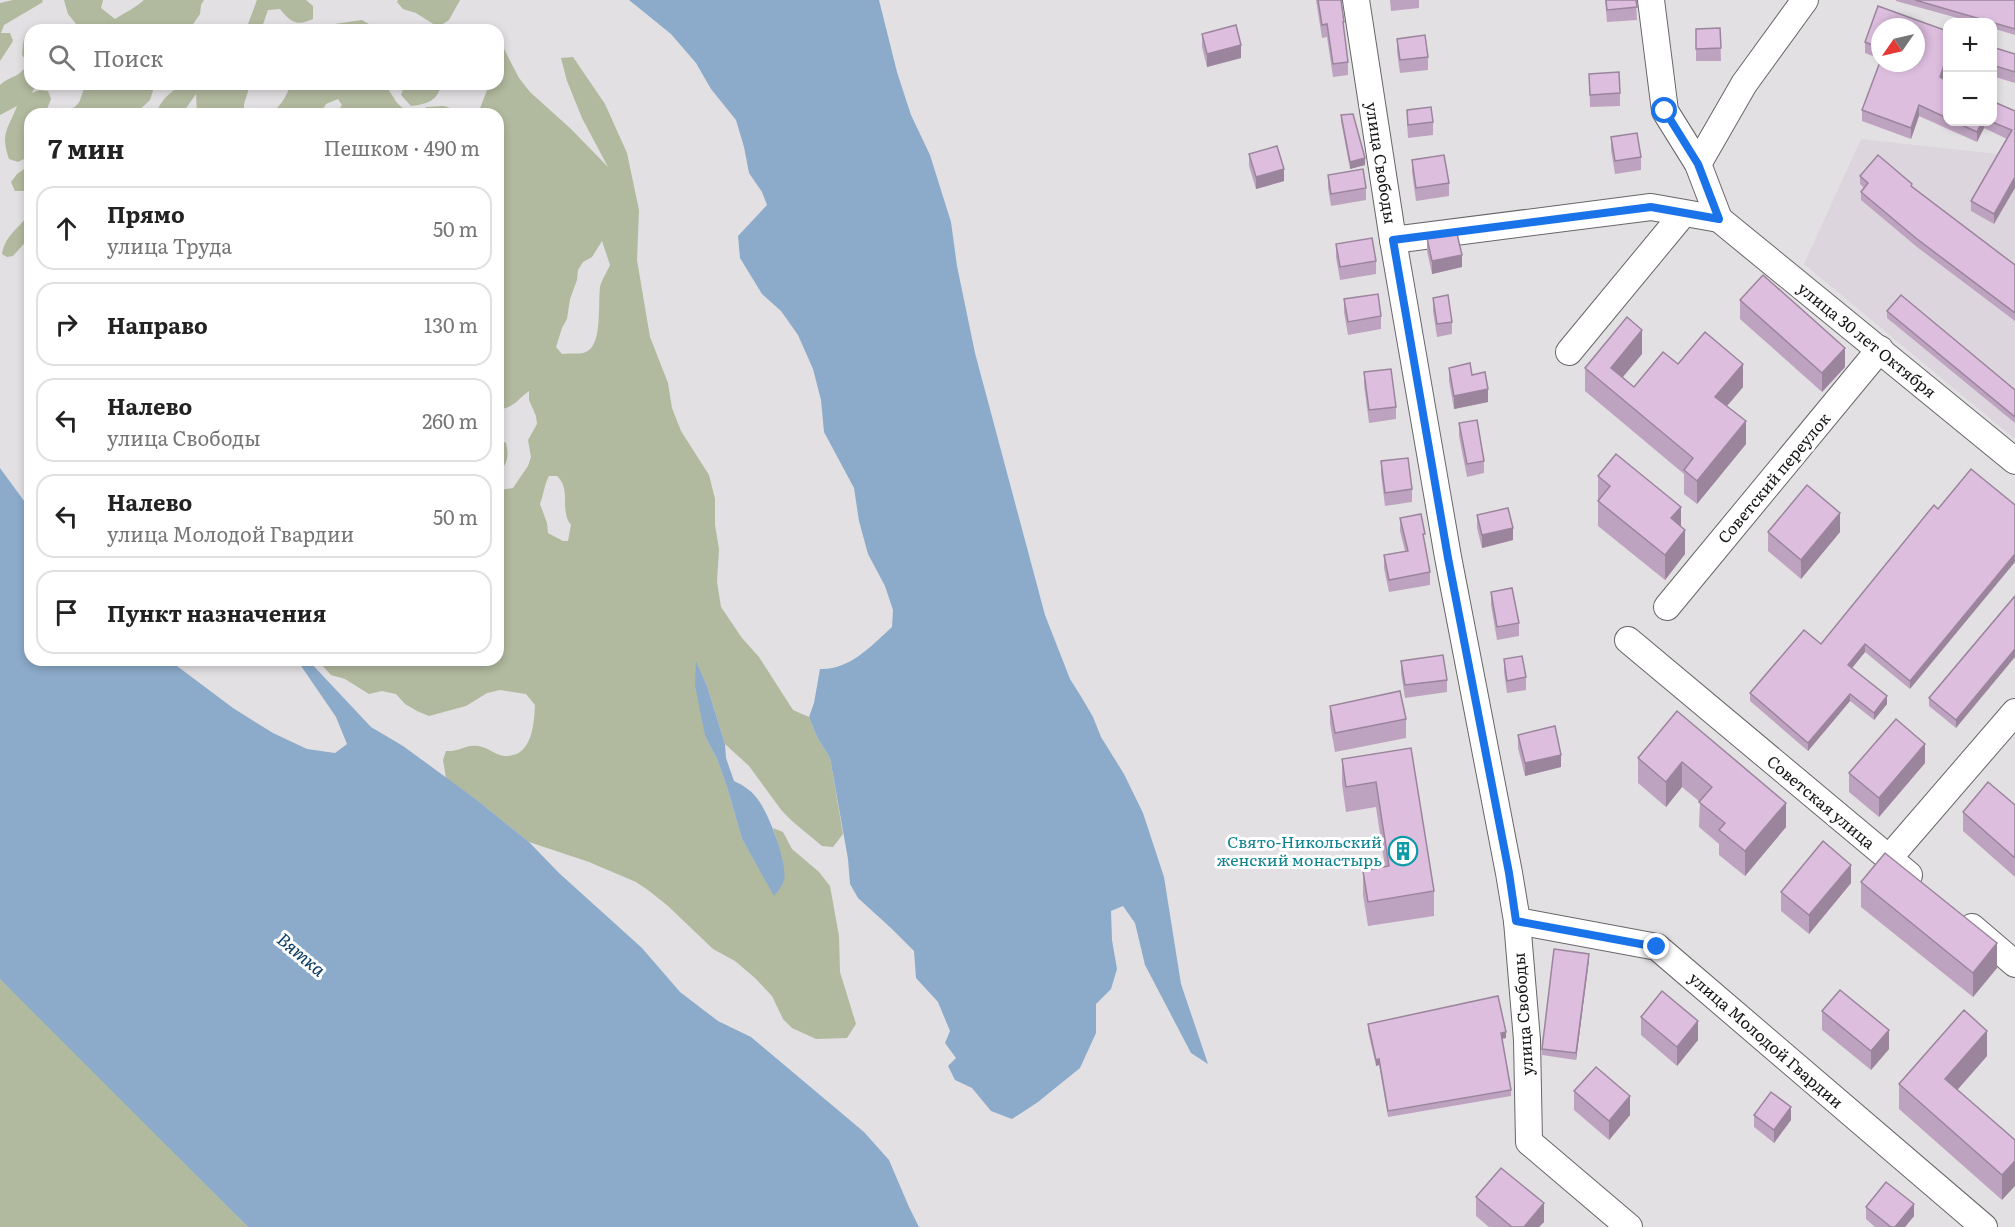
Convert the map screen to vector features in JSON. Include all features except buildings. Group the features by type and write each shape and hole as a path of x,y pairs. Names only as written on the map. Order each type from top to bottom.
{"street":[{"name":"улица Свободы","path":"1356,0 1393,240 1448,558 1509,873 1516,921 1527,1040 1529,1142 1629,1227"},
{"path":"1393,240 1651,207 1719,219 1698,164 1665,111 1651,0"},
{"path":"1698,164 1744,84 1805,0"},
{"path":"1569,352 1683,214"},
{"name":"улица 30 лет Октября","path":"1719,219 2015,461"},
{"name":"Советский переулок","path":"1667,607 1880,350"},
{"name":"Советская улица","path":"1628,640 1925,888"},
{"path":"1889,858 2015,712"},
{"path":"1952,911 2015,964"},
{"name":"улица Молодой Гвардии","path":"1516,921 1657,947 1984,1227"}],"shaded area":[{"path":"1861,139 2015,156 2015,439 1804,264"}],"green space":[{"path":"13,0 42,0 43,2 4,25 1,33 10,33 13,41 0,61 0,3"},
{"path":"64,0 103,0 101,8 115,19 144,0 204,0 200,14 193,24 76,24 68,14"},
{"path":"257,0 306,0 313,6 313,19 303,22 295,22 280,9 268,10 263,24 248,24"},
{"path":"398,0 460,0 449,20 443,24 433,24 416,13 403,9 397,2"},
{"path":"362,20 369,24 335,24"},
{"path":"504,49 519,78 530,92 608,167 582,118 567,81 561,58 573,57 605,104 627,153 639,210 637,260 650,337 668,383 672,408 681,431 709,475 715,499 715,525 719,549 717,582 721,607 742,638 759,657 793,710 809,717 817,737 830,758 843,834 833,847 822,846 792,821 749,766 725,744 707,686 696,662 705,736 717,759 742,839 774,895 784,880 782,857 773,828 783,832 792,849 819,872 830,886 839,936 840,972 856,1024 847,1038 816,1039 792,1028 783,1019 772,996 755,978 735,961 713,949 648,890 636,882 589,862 529,842 446,778 443,760 446,751 473,746 505,756 514,755 526,746 532,730 535,705 526,694 500,690 487,693 466,706 429,716 405,704 396,694 382,691 369,694 345,679 331,675 323,666 504,666 504,489 513,488 528,466 531,457 528,440 537,424 529,400 529,391 504,409 504,108 480,108 487,90 504,90","holes":["602,241 610,265 600,287 598,330 593,345 586,352 562,354 556,347 567,319 578,270 583,262 592,257","549,476 557,476 564,487 566,513 571,525 568,541 563,541 548,533 540,504"]},
{"path":"24,69 24,90 33,90 32,93 39,90 48,91 51,99 47,108 24,108 24,159 18,162 9,159 5,143 6,131 17,106 0,115 0,85"},
{"path":"84,90 153,90 150,100 141,108 72,108"},
{"path":"174,90 248,90 244,108 197,108 196,94 186,108 159,108"},
{"path":"288,90 389,90 403,108 340,108 342,105 338,99 326,104 324,108 277,108"},
{"path":"403,90 440,90 431,101 411,106 401,95"},
{"path":"444,106 450,108 426,108"},
{"path":"24,169 24,191 15,191 11,182"},
{"path":"24,219 24,244 13,256 7,257 2,254 4,247 10,235"},
{"path":"504,442 506,443 504,466"},
{"path":"0,979 34,1011 248,1227 0,1227"}],"water":[{"path":"629,0 879,0 897,72 911,115 930,155 951,222 957,266 975,353 1045,615 1070,679 1093,717 1101,737 1124,774 1143,813 1164,877 1181,984 1208,1064 1191,1053 1145,965 1135,923 1123,906 1111,911 1112,940 1117,969 1111,989 1096,1004 1096,1033 1080,1068 1038,1102 1012,1119 991,1111 972,1088 955,1080 948,1066 956,1058 945,1043 950,1031 938,1002 916,978 914,951 858,898 850,884 848,859 830,758 817,737 809,717 820,669 841,666 868,649 892,627 893,610 885,586 868,554 859,521 854,488 824,432 821,400 813,369 798,335 781,311 762,294 740,258 738,236 767,205 762,192 749,173 736,120 711,89 696,63 671,34"},
{"name":"Вятка","path":"0,468 24,501 24,666 177,666 233,708 273,733 307,749 335,753 347,744 336,717 301,666 314,666 371,727 403,746 477,800 529,842 559,873 642,948 680,992 718,1021 751,1037 864,1132 889,1160 919,1227 248,1227 0,979"},
{"path":"696,661 707,686 734,781 754,794 768,817 777,839 784,872 783,882 774,896 742,839 717,759 705,736 695,685"}],"place":[{"name":"Свято-Никольский женский монастырь","path":"1403,851"}],"route":[{"path":"1657,947 1516,921 1509,873 1448,558 1393,240 1651,207 1719,219 1698,164 1665,111"}]}
